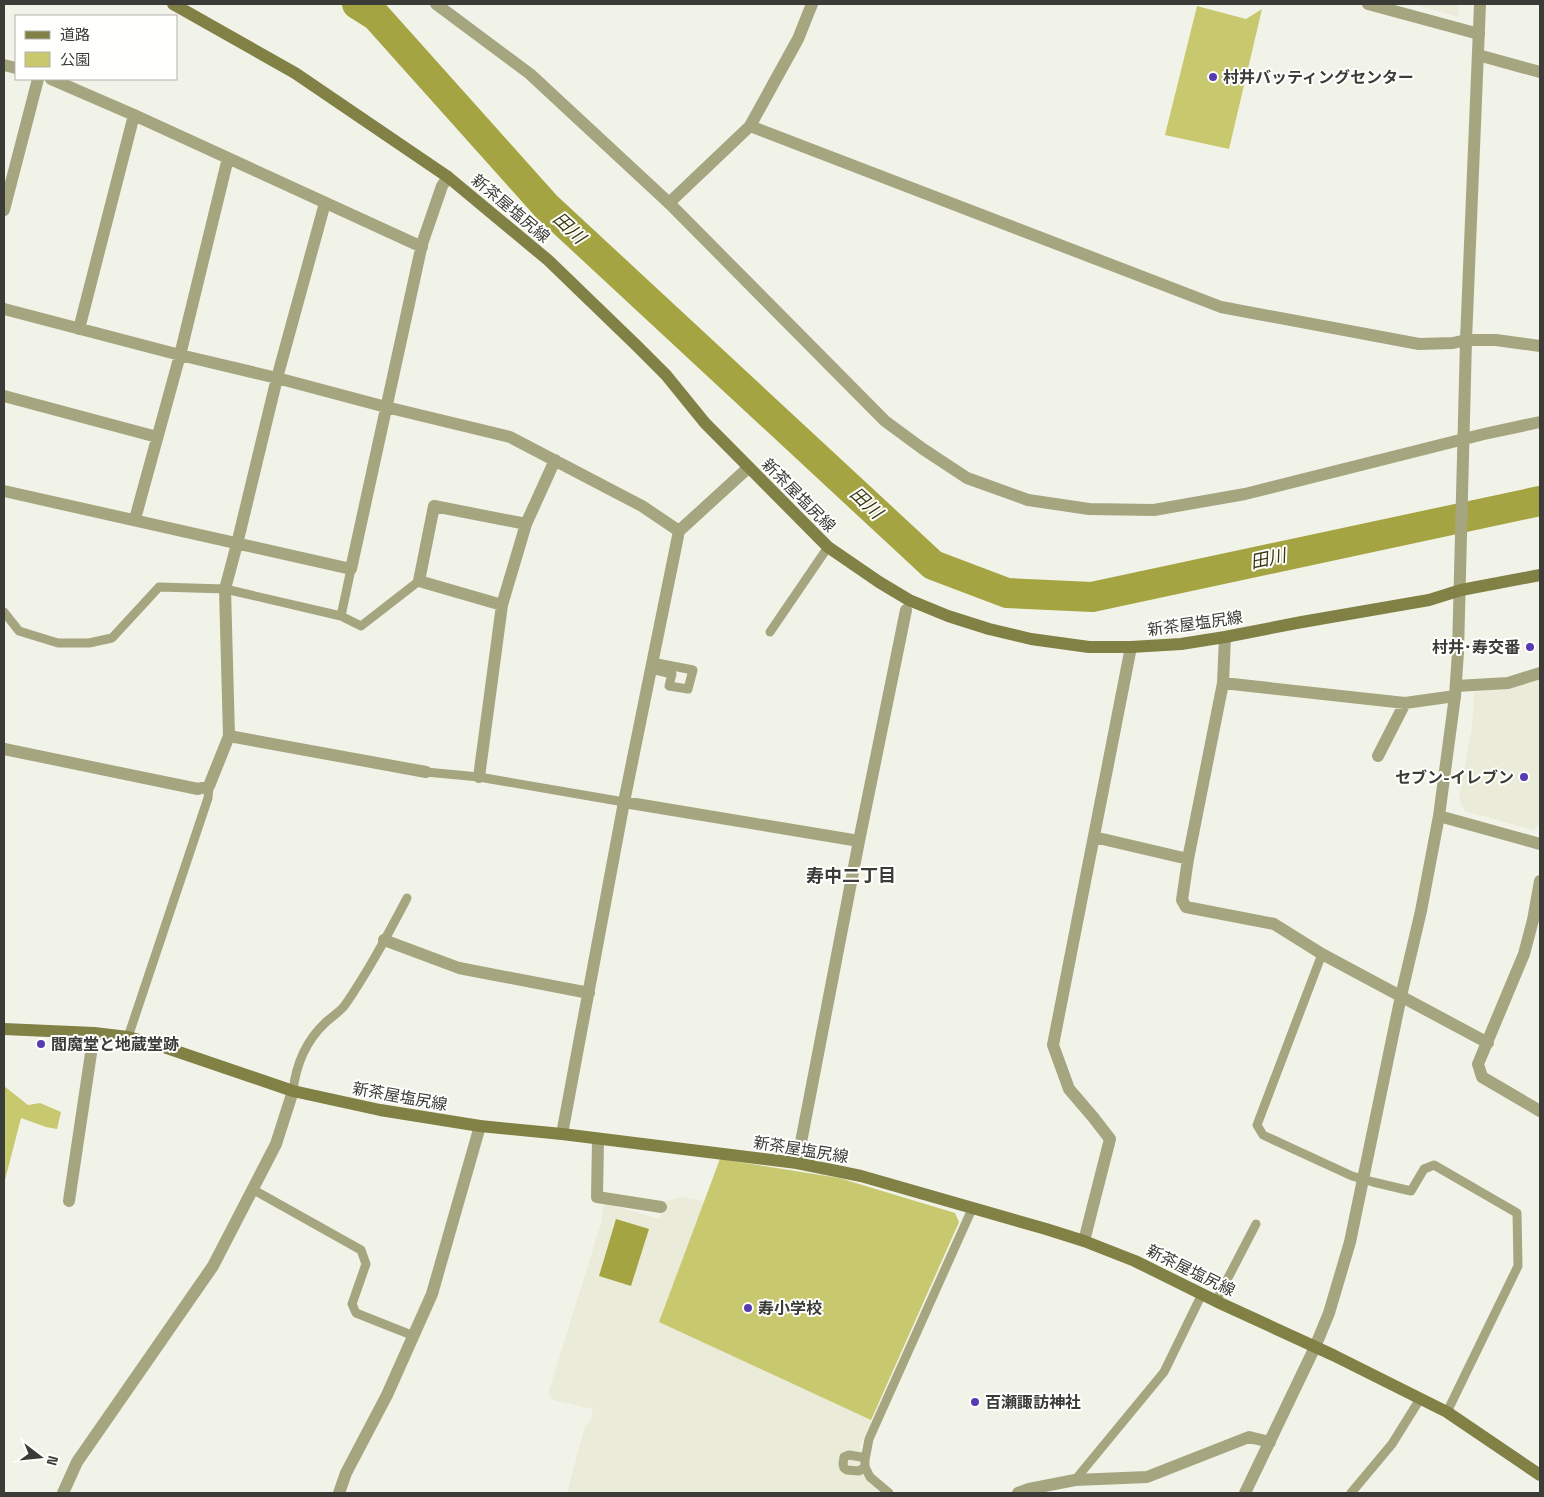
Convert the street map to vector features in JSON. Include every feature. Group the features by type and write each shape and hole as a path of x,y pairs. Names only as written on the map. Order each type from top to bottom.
{"main road":[{"name":"新茶屋塩尻線","path":"172,4 295,74 448,177 548,260 582,293 666,375 705,423 828,546 910,600 948,616 1032,639 1089,647 1180,644 1429,600 1461,590 1540,575"},
{"name":"新茶屋塩尻線","path":"4,1029 94,1033 128,1037 158,1045 293,1091 380,1110 480,1126 562,1134 598,1140 797,1163 860,1176 1084,1241 1135,1261 1446,1412 1540,1475"}],"street":[{"path":"436,4 530,74 669,202 885,421 923,449 968,478 1028,500 1089,509 1154,510 1245,494 1484,434 1540,422"},
{"path":"669,202 750,126 798,40 812,4"},
{"path":"1368,4 1479,34"},
{"path":"1245,1493 1315,1347 1329,1313 1350,1242 1401,996 1421,911 1439,816 1456,691 1461,590 1466,340 1480,4"},
{"path":"1478,55 1540,72"},
{"path":"4,210 38,80"},
{"path":"53,80 422,247"},
{"path":"79,329 134,115"},
{"path":"750,126 1220,306 1419,344 1453,343 1466,340 1496,340 1540,346"},
{"path":"135,520 180,355 228,158"},
{"path":"4,491 351,569 422,247 442,186 448,177"},
{"path":"4,749 198,789 209,786 229,736 225,589 277,378 325,203"},
{"path":"4,309 510,437 642,506 679,531"},
{"path":"4,396 157,437"},
{"path":"479,776 502,605 526,524 555,460"},
{"path":"562,1134 624,802 679,531 748,468"},
{"path":"502,605 419,581 434,506 526,524"},
{"path":"797,1163 906,610"},
{"path":"1225,637 1223,683 1188,860 1182,900 1186,907 1274,924 1322,954 1488,1043"},
{"path":"1084,1241 1110,1139 1070,1090 1053,1045 1131,647"},
{"path":"1223,683 1405,704 1456,691 1508,683 1540,673"},
{"path":"1378,756 1405,704"},
{"path":"229,736 426,772"},
{"path":"624,802 859,841"},
{"path":"1439,816 1540,844"},
{"path":"1094,837 1188,860"},
{"path":"1540,881 1534,920 1524,954 1478,1064 1482,1077 1540,1111"},
{"path":"384,940 459,968 589,993"},
{"path":"69,1201 94,1033"},
{"path":"63,1493 77,1462 213,1266 276,1144 293,1091"},
{"path":"339,1493 346,1473 386,1395 432,1294 480,1126"},
{"path":"598,1140 597,1197 661,1207"},
{"path":"1018,1493 1075,1480 1147,1476 1249,1438 1270,1442"}],"lane":[{"path":"770,632 828,546"},
{"path":"341,616 351,569"},
{"path":"4,612 19,632 58,643 89,643 112,638 160,587 225,589 341,616 361,626 419,581"},
{"path":"652,666 692,670 688,689 669,686 672,674 652,666"},
{"path":"426,772 479,776 624,802"},
{"path":"128,1037 208,798 209,786"},
{"path":"293,1091 295,1074 308,1042 344,1006 407,898"},
{"path":"1322,954 1257,1125 1264,1135 1362,1179 1411,1191 1424,1169 1434,1165 1517,1213 1518,1266 1446,1412"},
{"path":"252,1190 361,1250 366,1264 352,1304 356,1313 414,1336"},
{"path":"889,1493 870,1477 865,1463 869,1440 972,1209"},
{"path":"1216,1301 1256,1224"},
{"path":"1075,1480 1164,1372 1202,1294"},
{"path":"1351,1493 1392,1444 1420,1399"}],"shaded area":[{"path":"1413,4 1459,4 1458,17"},
{"path":"1540,678 1539,825 1533,830 1465,811 1459,798 1472,728 1474,693"},
{"name":"寿小学校","path":"720,1159 839,1178 955,1213 959,1222 860,1446 866,1476 883,1493 567,1493 585,1426 590,1422 593,1409 553,1400 548,1394 602,1220 603,1206 607,1204 660,1219 664,1202 680,1197 704,1201"},
{"path":"616,1219 649,1229 631,1286 599,1276"}],"green space":[{"name":"村井バッティングセンター","path":"1197,6 1246,19 1262,9 1229,149 1165,135"},
{"path":"4,1086 28,1105 40,1103 61,1112 57,1129 21,1118 5,1180 4,1179"},
{"path":"720,1159 839,1178 955,1213 959,1222 871,1420 659,1322"}],"waterway":[{"name":"田川","path":"357,4 376,16 546,206 933,565 1007,593 1092,597 1540,501"}],"place":[{"name":"村井バッティングセンター","path":"1213,77"},
{"name":"村井･寿交番","path":"1530,647"},
{"name":"セブン-イレブン","path":"1524,777"},
{"name":"閻魔堂と地蔵堂跡","path":"41,1044"},
{"name":"寿小学校","path":"748,1308"},
{"name":"百瀬諏訪神社","path":"975,1402"}],"district":[{"name":"寿中二丁目","path":"851,876"}]}
